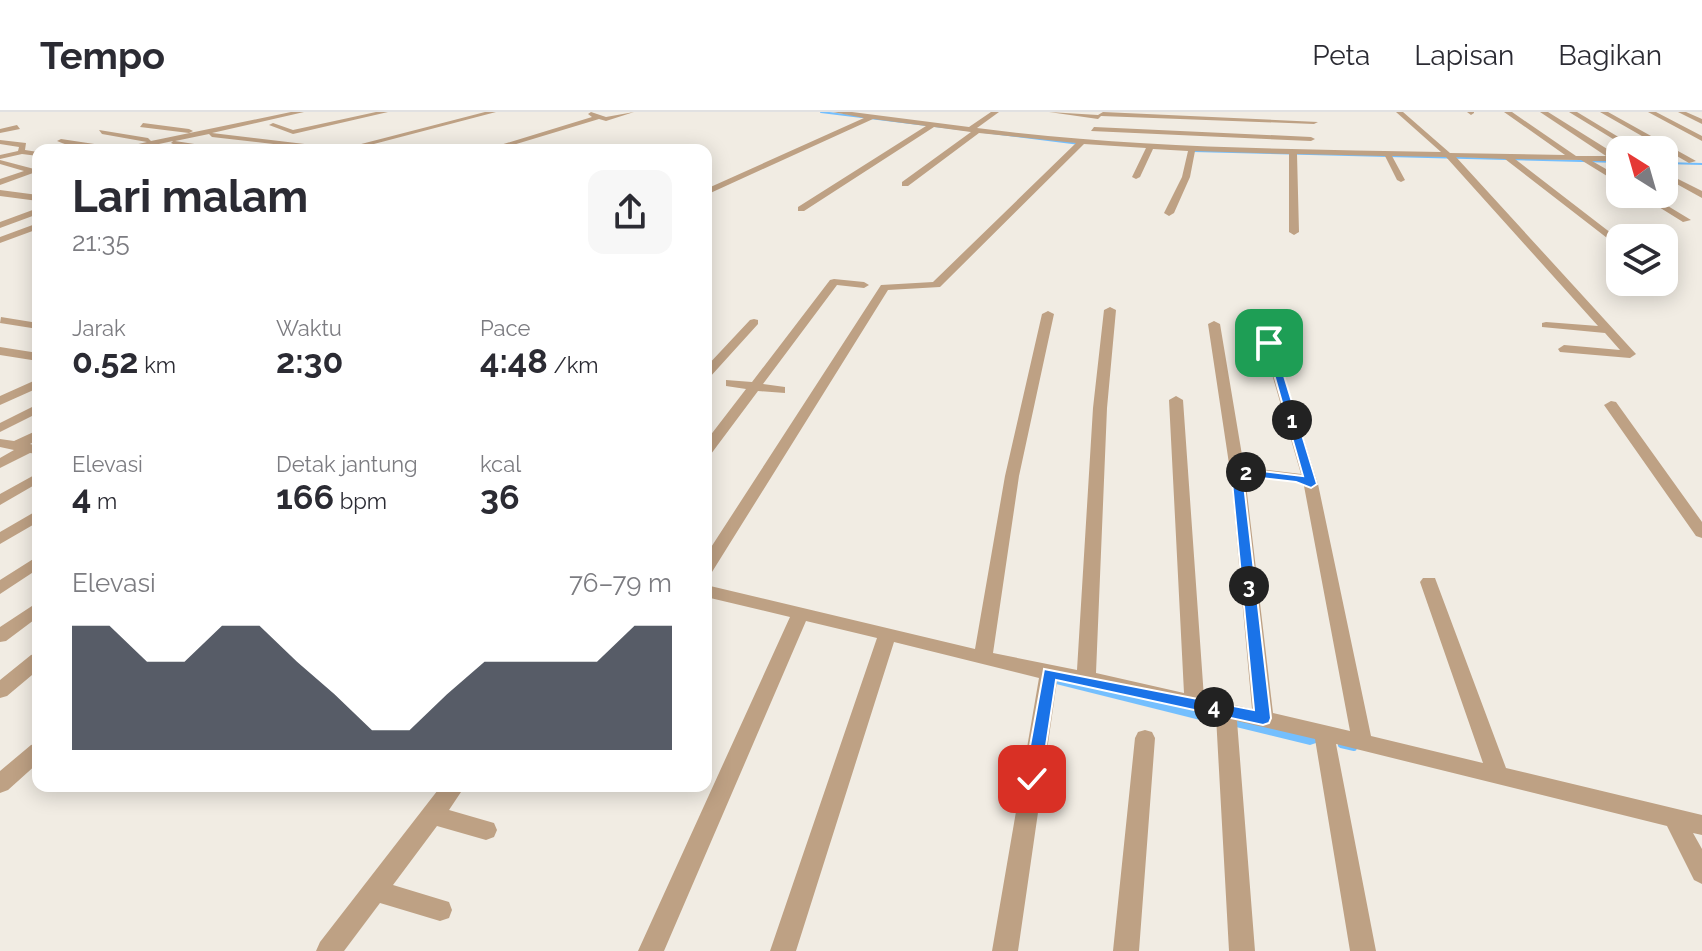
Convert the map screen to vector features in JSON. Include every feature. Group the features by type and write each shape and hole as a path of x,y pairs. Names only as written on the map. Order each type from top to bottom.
{"street":[{"path":"302,115 272,126 292,132 385,112"},
{"path":"366,144 493,112"},
{"path":"590,113 606,119 631,112"},
{"path":"649,115 658,112"},
{"path":"836,112 1006,135 1069,141 1079,138 1150,147 1452,158 1606,159"},
{"path":"884,119 895,112"},
{"path":"917,123 934,112"},
{"path":"905,184 996,112"},
{"path":"1052,112 1314,124"},
{"path":"1242,112 1314,124"},
{"path":"1399,112 1452,158 1630,355 1564,349"},
{"path":"1507,112 1606,173"},
{"path":"1543,112 1606,151"},
{"path":"1572,112 1612,136"},
{"path":"1603,112 1699,159"},
{"path":"1623,112 1699,159"},
{"path":"1651,112 1702,139"},
{"path":"1681,112 1702,122"},
{"path":"147,144 302,115"},
{"path":"1101,116 1090,128 1314,124"},
{"path":"508,144 599,117"},
{"path":"712,189 871,117"},
{"path":"1307,153 1314,124"},
{"path":"143,125 289,144"},
{"path":"801,209 932,125"},
{"path":"1006,135 1018,125"},
{"path":"0,131 17,127"},
{"path":"102,132 183,144"},
{"path":"0,141 28,133"},
{"path":"712,559 885,287 936,285 1079,138"},
{"path":"0,141 23,145 22,152"},
{"path":"61,141 81,144"},
{"path":"1136,177 1150,147"},
{"path":"1169,213 1186,177 1192,149"},
{"path":"3,164 22,152 32,154"},
{"path":"1293,152 1294,232"},
{"path":"1388,155 1401,180"},
{"path":"3,164 32,157"},
{"path":"1510,159 1606,234"},
{"path":"1678,160 1699,159"},
{"path":"3,164 32,169"},
{"path":"0,182 32,171"},
{"path":"10,179 32,181"},
{"path":"1678,182 1702,195"},
{"path":"0,193 32,197"},
{"path":"1666,208 1686,220"},
{"path":"0,210 32,213"},
{"path":"0,225 32,214"},
{"path":"0,240 32,228"},
{"path":"712,443 834,282 864,285"},
{"path":"1086,678 1100,408 1110,310"},
{"path":"983,655 1012,476 1048,314"},
{"path":"1,320 32,325"},
{"path":"712,368 754,322"},
{"path":"1214,324 1237,471 1263,718"},
{"path":"1546,325 1608,330"},
{"path":"1269,343 1311,484 1358,737"},
{"path":"0,351 32,356"},
{"path":"731,383 780,390"},
{"path":"0,386 23,390"},
{"path":"0,401 32,386"},
{"path":"1176,400 1194,702"},
{"path":"1611,405 1702,533"},
{"path":"0,428 32,411"},
{"path":"0,443 27,448"},
{"path":"0,464 27,448"},
{"path":"1237,471 1299,478 1311,484"},
{"path":"0,500 32,481"},
{"path":"0,539 32,519"},
{"path":"0,588 32,565"},
{"path":"1429,582 1498,775"},
{"path":"712,592 1049,673 1086,678 1324,733 1358,737 1702,825"},
{"path":"0,636 32,612"},
{"path":"651,951 801,612"},
{"path":"783,951 888,633"},
{"path":"0,691 32,665"},
{"path":"1005,951 1049,673"},
{"path":"1226,710 1242,951"},
{"path":"1324,733 1363,951"},
{"path":"1126,951 1145,738"},
{"path":"0,784 32,756"},
{"path":"329,951 449,792"},
{"path":"432,815 486,830"},
{"path":"1675,819 1702,873"},
{"path":"375,891 440,910"}],"waterway":[{"path":"821,112 1080,144"},
{"path":"1193,151 1606,162"},
{"path":"1678,163 1702,164"},
{"path":"1062,680 1212,716"},
{"path":"1242,722 1310,738"},
{"path":"1341,745 1354,748"}],"route":[{"path":"1032,779 1049,673 1086,678 1263,718 1237,471 1299,478 1311,484 1269,343"}]}
